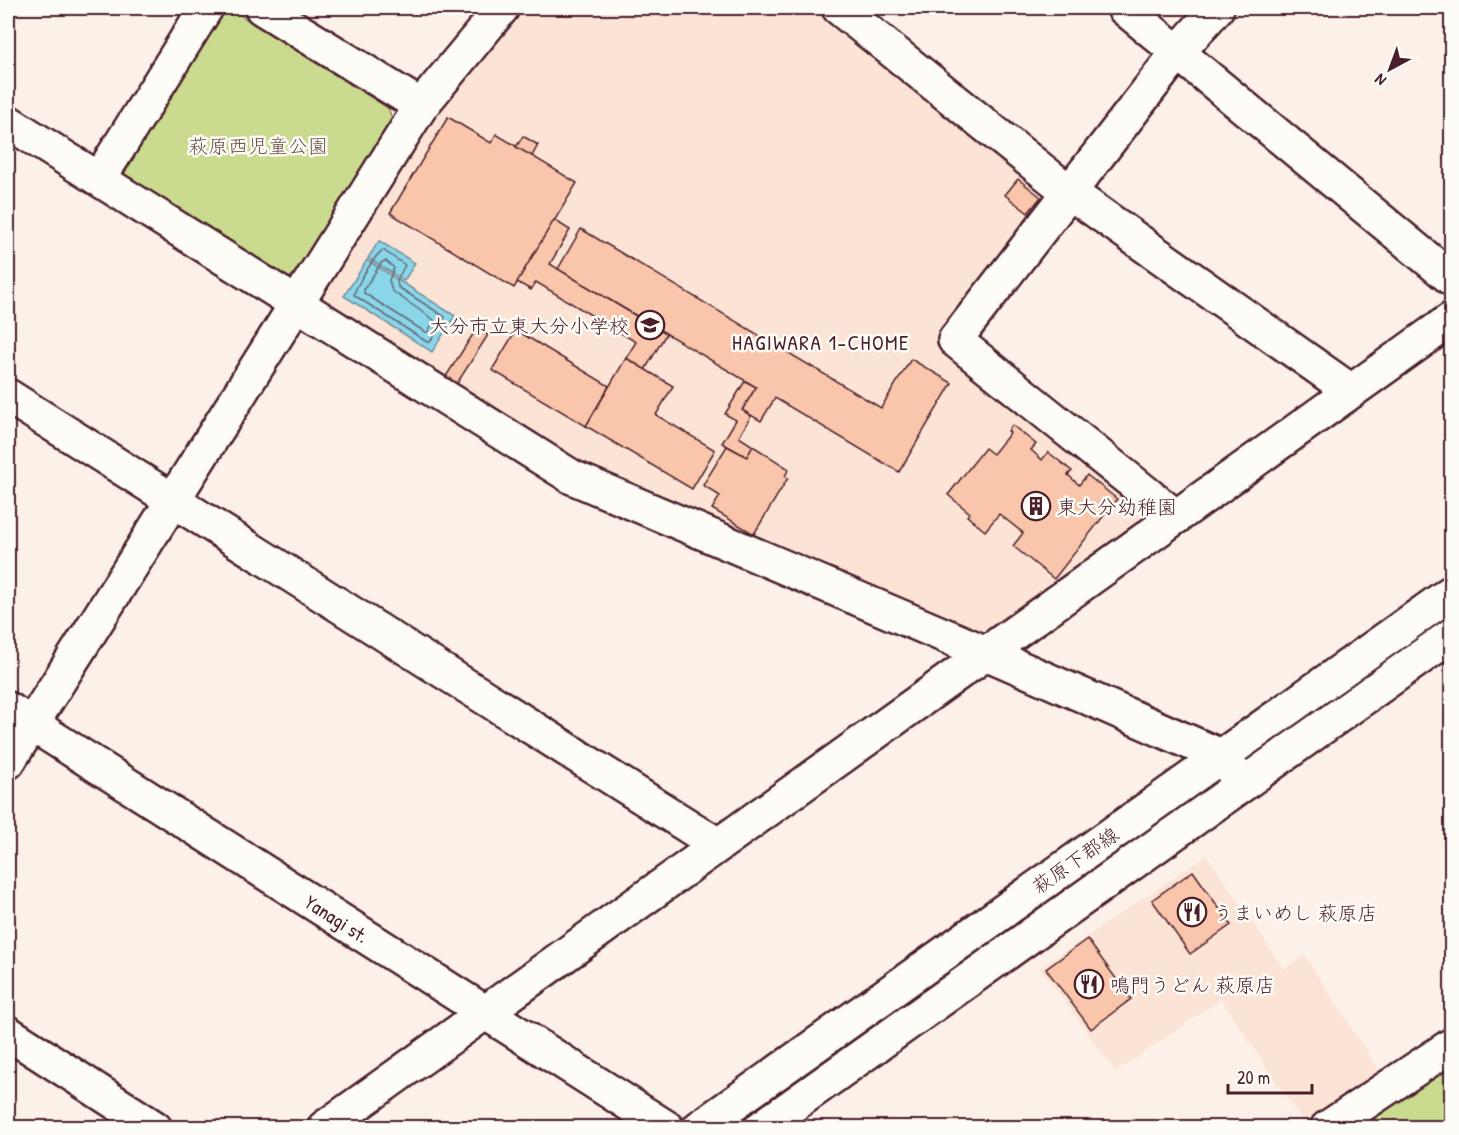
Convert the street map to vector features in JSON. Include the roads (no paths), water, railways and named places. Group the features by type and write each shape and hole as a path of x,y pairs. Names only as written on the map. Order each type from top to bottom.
{"street":[{"path":"99,179 206,8"},
{"path":"262,8 421,106"},
{"path":"8,762 19,717 173,500 421,106 502,8"},
{"path":"839,8 1069,192 1351,391"},
{"path":"1124,8 1452,279"},
{"path":"1176,517 955,340 1178,52 1217,8"},
{"path":"8,122 572,477 986,653 1221,756 1243,784"},
{"path":"324,1128 1452,319"},
{"path":"8,396 718,845"},
{"name":"萩原下郡線","path":"699,1128 1452,592"},
{"name":"萩原下郡線","path":"761,1128 1452,635"},
{"name":"Yanagi st.","path":"19,717 667,1128"},
{"path":"8,1033 155,1128"},
{"path":"1327,1128 1452,1045"}],"water":[{"path":"379,241 415,263 404,281 368,258"},
{"path":"367,260 455,316 432,352 344,296"}],"place":[{"name":"大分市立東大分小学校","path":"650,325"},
{"name":"東大分幼稚園","path":"1036,506"},
{"name":"うまいめし 萩原店","path":"1192,912"},
{"name":"鳴門うどん 萩原店","path":"1089,984"}],"district":[{"name":"HAGIWARA 1-CHOME","path":"821,342"}],"park label":[{"name":"萩原西児童公園","path":"258,145"}]}
